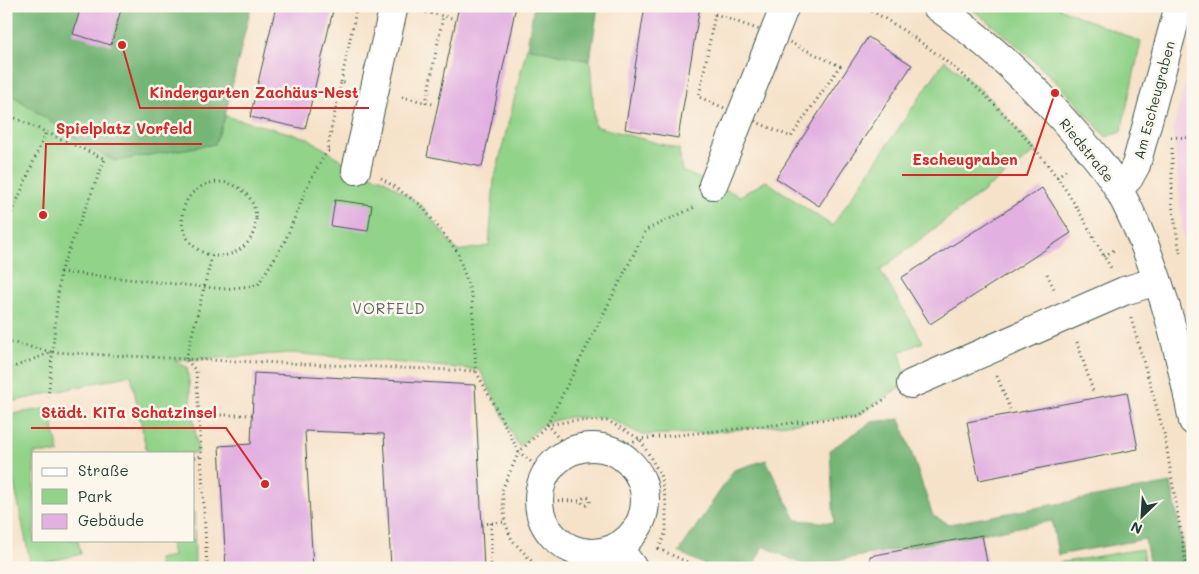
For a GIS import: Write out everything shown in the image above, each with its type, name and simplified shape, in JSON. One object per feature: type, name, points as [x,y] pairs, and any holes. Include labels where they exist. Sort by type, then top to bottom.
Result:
[{"type":"street","points":[[356,170],[394,6]]},
{"type":"street","points":[[713,185],[785,6]]},
{"type":"street","name":"Riedstraße","points":[[936,6],[969,29],[1051,105],[1090,150],[1118,188],[1140,234],[1157,281],[1177,345],[1193,421]]},
{"type":"street","name":"Am Escheugraben","points":[[1118,188],[1129,178],[1136,165],[1180,6]]},
{"type":"street","points":[[911,384],[1124,291],[1157,281]]},
{"type":"street","points":[[597,446],[610,450],[625,458],[637,471],[644,487],[646,504],[641,521],[632,536],[626,557],[605,552],[577,560],[543,524],[538,500],[545,473],[556,460],[570,451],[597,446]]},
{"type":"path","points":[[341,82],[357,6]]},
{"type":"path","points":[[863,6],[919,40],[988,96],[1057,177],[1124,291],[1164,433],[1187,568]]},
{"type":"path","points":[[715,14],[774,36],[840,66]]},
{"type":"path","points":[[426,103],[443,16]]},
{"type":"path","points":[[6,114],[106,159],[60,272],[48,400]]},
{"type":"path","points":[[6,227],[46,132]]},
{"type":"path","points":[[1172,137],[1172,204],[1180,254]]},
{"type":"path","points":[[1179,137],[1193,138]]},
{"type":"path","points":[[60,272],[224,289],[258,285],[285,240],[309,183],[327,151]]},
{"type":"path","points":[[356,170],[383,179],[421,205],[457,251],[472,297],[476,371],[519,452],[545,473]]},
{"type":"path","points":[[227,183],[245,194],[251,202],[255,212],[254,227],[242,249],[223,256],[212,256],[203,253],[188,240],[184,231],[182,212],[186,203],[198,188],[207,184],[227,183]]},
{"type":"path","points":[[538,568],[512,540],[505,522],[502,490],[519,452],[547,424],[646,230],[704,203],[713,185]]},
{"type":"path","points":[[186,359],[206,286],[212,256]]},
{"type":"path","points":[[6,341],[52,352],[476,371]]},
{"type":"path","points":[[6,370],[52,352]]},
{"type":"path","points":[[186,359],[196,371],[208,568]]},
{"type":"path","points":[[610,450],[640,439],[858,416],[911,384]]},
{"type":"path","points":[[199,415],[252,414]]},
{"type":"path","points":[[547,424],[571,421],[608,421],[640,439],[660,474],[666,502],[666,531],[659,549],[700,568]]},
{"type":"path","points":[[547,424],[570,451]]},
{"type":"path","points":[[195,458],[202,456]]},
{"type":"path","points":[[538,500],[582,501]]},
{"type":"path","points":[[482,524],[505,522]]},
{"type":"path","points":[[491,523],[491,568]]},
{"type":"shaded area","points":[[1193,55],[1193,299],[1186,267],[1173,129]]},
{"type":"green space","points":[[6,6],[251,6],[224,120],[215,144],[115,161],[86,146],[6,91]]},
{"type":"green space","points":[[534,6],[598,6],[590,61],[527,47]]},
{"type":"green space","points":[[967,6],[1054,6],[1141,42],[1121,132],[1106,137],[1041,67],[1005,35]]},
{"type":"green space","points":[[527,47],[590,61],[595,126],[679,149],[682,171],[740,196],[766,181],[832,226],[945,60],[988,96],[1036,151],[880,270],[923,342],[900,352],[907,382],[858,416],[705,433],[642,435],[608,418],[570,417],[544,423],[519,447],[480,370],[291,353],[174,361],[187,367],[198,453],[147,452],[131,375],[6,403],[6,90],[174,150],[215,144],[225,116],[308,138],[356,170],[383,179],[421,205],[457,251],[489,246],[494,181]]},
{"type":"green space","points":[[49,408],[59,452],[32,452],[32,542],[78,542],[81,554],[31,566],[6,444],[6,415]]},
{"type":"green space","points":[[900,419],[933,516],[949,524],[1171,483],[1187,568],[1150,568],[1145,539],[1058,555],[1052,521],[806,566],[763,546],[752,568],[711,568],[679,552],[734,470],[766,460],[796,520],[834,523],[830,450],[872,422]]},
{"type":"green space","points":[[170,542],[195,542],[195,568],[159,568],[158,559],[173,556]]},
{"type":"green space","points":[[1142,549],[1145,568],[1059,568],[1058,563]]},
{"type":"building","points":[[81,6],[122,6],[111,45],[73,34]]},
{"type":"building","points":[[276,6],[334,6],[305,129],[250,117]]},
{"type":"building","points":[[459,6],[516,6],[482,167],[427,156]]},
{"type":"building","points":[[645,6],[700,6],[678,138],[625,129]]},
{"type":"building","points":[[868,37],[912,65],[819,206],[776,178]]},
{"type":"building","points":[[1042,188],[1071,233],[930,324],[901,278]]},
{"type":"building","points":[[335,200],[372,205],[368,231],[331,226]]},
{"type":"building","points":[[254,373],[475,385],[484,568],[391,568],[384,434],[305,431],[313,568],[226,568],[219,446],[251,444]]},
{"type":"building","points":[[1127,392],[1138,449],[979,480],[967,422]]},
{"type":"building","points":[[982,535],[988,568],[871,568],[870,556]]},
{"type":"place","name":"Kindergarten Zachäus-Nest","points":[[122,45]]},
{"type":"place","name":"Escheugraben","points":[[1055,93]]},
{"type":"place","name":"Spielplatz Vorfeld","points":[[43,215]]},
{"type":"place","name":"Städt. KiTa Schatzinsel","points":[[265,484]]},
{"type":"district","name":"VORFELD","points":[[389,308]]}]
